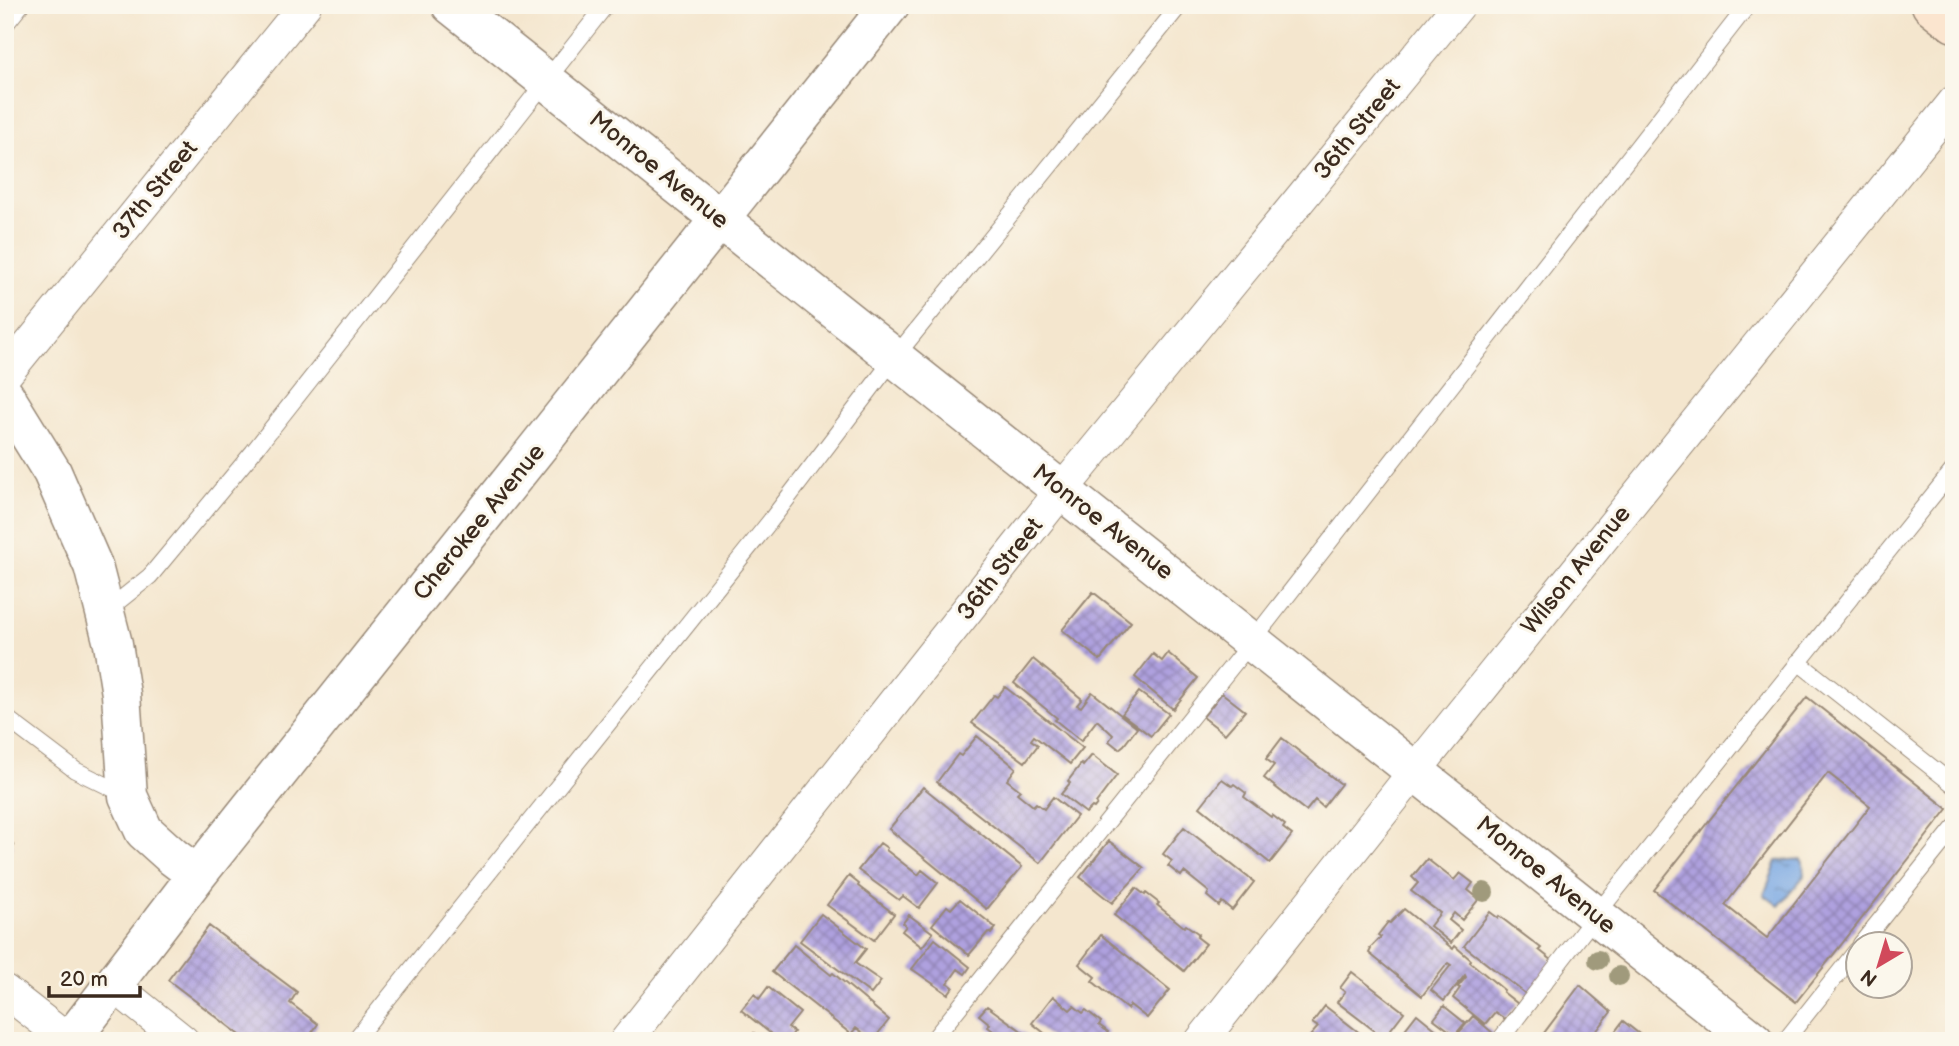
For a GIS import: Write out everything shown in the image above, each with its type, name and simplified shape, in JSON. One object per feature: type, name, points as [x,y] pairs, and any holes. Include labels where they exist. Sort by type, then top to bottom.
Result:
[{"type":"main road","points":[[1931,5],[1954,23]]},
{"type":"street","name":"37th Street","points":[[5,375],[305,5]]},
{"type":"street","name":"Monroe Avenue","points":[[450,5],[1754,1041]]},
{"type":"street","name":"Cherokee Avenue","points":[[69,1041],[197,876],[890,5]]},
{"type":"street","name":"36th Street","points":[[626,1041],[1062,490],[1459,5]]},
{"type":"street","name":"Wilson Avenue","points":[[1201,1041],[1954,102]]},
{"type":"street","points":[[5,396],[52,472],[93,566],[113,644],[121,694],[128,796],[144,831],[197,876]]},
{"type":"street","points":[[113,985],[183,1041]]},
{"type":"street","points":[[5,991],[69,1041]]},
{"type":"lane","points":[[5,25],[21,5]]},
{"type":"lane","points":[[105,612],[150,576],[253,452],[606,5]]},
{"type":"lane","points":[[354,1041],[771,520],[895,358],[1180,5]]},
{"type":"lane","points":[[932,1041],[1252,641],[1748,5]]},
{"type":"lane","points":[[1499,1041],[1596,915],[1954,469]]},
{"type":"lane","points":[[1798,662],[1954,785]]},
{"type":"lane","points":[[5,717],[75,770],[128,796]]},
{"type":"lane","points":[[1872,930],[1954,828]]},
{"type":"lane","points":[[1785,1041],[1843,968]]},
{"type":"water","points":[[1801,859],[1804,876],[1779,906],[1764,895],[1777,861]]},
{"type":"building","points":[[1093,592],[1131,622],[1100,660],[1062,630]]},
{"type":"building","points":[[1168,653],[1198,678],[1173,709],[1135,677],[1153,654],[1162,661]]},
{"type":"building","points":[[1033,659],[1082,699],[1077,705],[1081,707],[1092,692],[1137,728],[1124,745],[1119,749],[1109,741],[1113,735],[1097,720],[1081,741],[1014,683]]},
{"type":"building","points":[[1005,687],[1083,748],[1070,764],[1034,736],[1031,740],[1038,745],[1025,762],[972,723],[994,695],[997,697]]},
{"type":"building","points":[[1139,692],[1169,714],[1151,736],[1122,714]]},
{"type":"building","points":[[1222,693],[1245,711],[1225,734],[1203,717]]},
{"type":"building","points":[[1807,697],[1948,809],[1853,930],[1843,930],[1843,942],[1796,1002],[1654,890]],"holes":[[[1828,773],[1870,806],[1767,938],[1725,905]]]},
{"type":"building","points":[[977,736],[1016,768],[1007,780],[1020,790],[1017,793],[1033,806],[1036,803],[1044,809],[1053,797],[1077,816],[1040,863],[937,782],[958,754],[961,756]]},
{"type":"building","points":[[1282,738],[1341,784],[1323,807],[1315,800],[1306,811],[1264,778],[1274,765],[1266,759]]},
{"type":"building","points":[[1092,755],[1117,775],[1094,808],[1086,813],[1061,794],[1081,764],[1083,766]]},
{"type":"building","points":[[1222,779],[1246,793],[1244,797],[1285,825],[1283,828],[1292,835],[1270,863],[1200,807]]},
{"type":"building","points":[[923,787],[1022,867],[987,909],[889,829]]},
{"type":"building","points":[[1184,827],[1254,882],[1232,910],[1222,902],[1219,906],[1207,896],[1209,892],[1184,872],[1181,876],[1168,866],[1172,861],[1163,854]]},
{"type":"building","points":[[5,839],[14,846],[5,856]]},
{"type":"building","points":[[1109,841],[1144,868],[1112,903],[1080,877]]},
{"type":"building","points":[[880,843],[918,875],[922,870],[938,883],[919,908],[903,896],[899,900],[858,870]]},
{"type":"building","points":[[1427,859],[1454,880],[1460,873],[1473,883],[1468,890],[1479,899],[1462,920],[1454,913],[1449,920],[1461,930],[1451,943],[1430,926],[1440,913],[1411,891],[1418,883],[1412,877]]},
{"type":"building","points":[[849,876],[894,914],[874,940],[827,905]]},
{"type":"building","points":[[1136,888],[1159,903],[1157,905],[1184,927],[1186,925],[1199,934],[1197,937],[1206,944],[1184,971],[1114,915]]},
{"type":"building","points":[[960,899],[996,928],[991,934],[988,932],[969,955],[932,925],[947,906],[951,909]]},
{"type":"building","points":[[1404,909],[1453,949],[1455,946],[1518,1004],[1505,1019],[1495,1012],[1485,1024],[1453,998],[1465,975],[1444,1001],[1431,990],[1451,965],[1448,963],[1422,996],[1369,953],[1388,922]]},
{"type":"building","points":[[1490,912],[1541,948],[1539,950],[1553,961],[1527,995],[1464,946]]},
{"type":"building","points":[[821,914],[866,949],[855,963],[881,981],[871,994],[800,941]]},
{"type":"building","points":[[909,915],[933,933],[922,947],[902,931],[906,926],[903,923]]},
{"type":"building","points":[[209,926],[297,992],[290,1003],[318,1024],[306,1041],[248,1041],[168,980]]},
{"type":"building","points":[[1101,935],[1170,990],[1147,1018],[1130,1005],[1127,1009],[1092,981],[1095,977],[1079,964]]},
{"type":"building","points":[[935,939],[970,967],[965,974],[958,969],[948,983],[953,987],[948,994],[912,969]]},
{"type":"building","points":[[794,945],[831,975],[833,973],[889,1020],[873,1040],[856,1028],[851,1034],[772,972]]},
{"type":"building","points":[[1352,972],[1404,1012],[1384,1038],[1337,1002],[1345,992],[1340,988]]},
{"type":"building","points":[[1580,985],[1611,1012],[1589,1041],[1538,1041]]},
{"type":"building","points":[[768,987],[800,1013],[788,1028],[794,1032],[787,1041],[780,1041],[741,1010],[754,994],[759,999]]},
{"type":"building","points":[[1053,996],[1070,1010],[1074,1006],[1083,1013],[1086,1010],[1101,1022],[1099,1025],[1108,1032],[1105,1036],[1111,1041],[1054,1041],[1032,1023]]},
{"type":"building","points":[[987,1006],[1027,1035],[1023,1041],[1006,1041],[988,1027],[990,1024],[979,1015]]},
{"type":"building","points":[[1325,1006],[1370,1041],[1317,1041],[1310,1036],[1318,1027],[1312,1023]]},
{"type":"building","points":[[1444,1006],[1465,1023],[1455,1035],[1434,1019]]},
{"type":"building","points":[[1417,1014],[1450,1041],[1396,1041]]},
{"type":"building","points":[[1473,1016],[1494,1034],[1488,1041],[1461,1041],[1456,1036]]},
{"type":"building","points":[[1623,1021],[1648,1041],[1608,1041]]},
{"type":"building","points":[[754,1033],[763,1041],[748,1041]]}]
